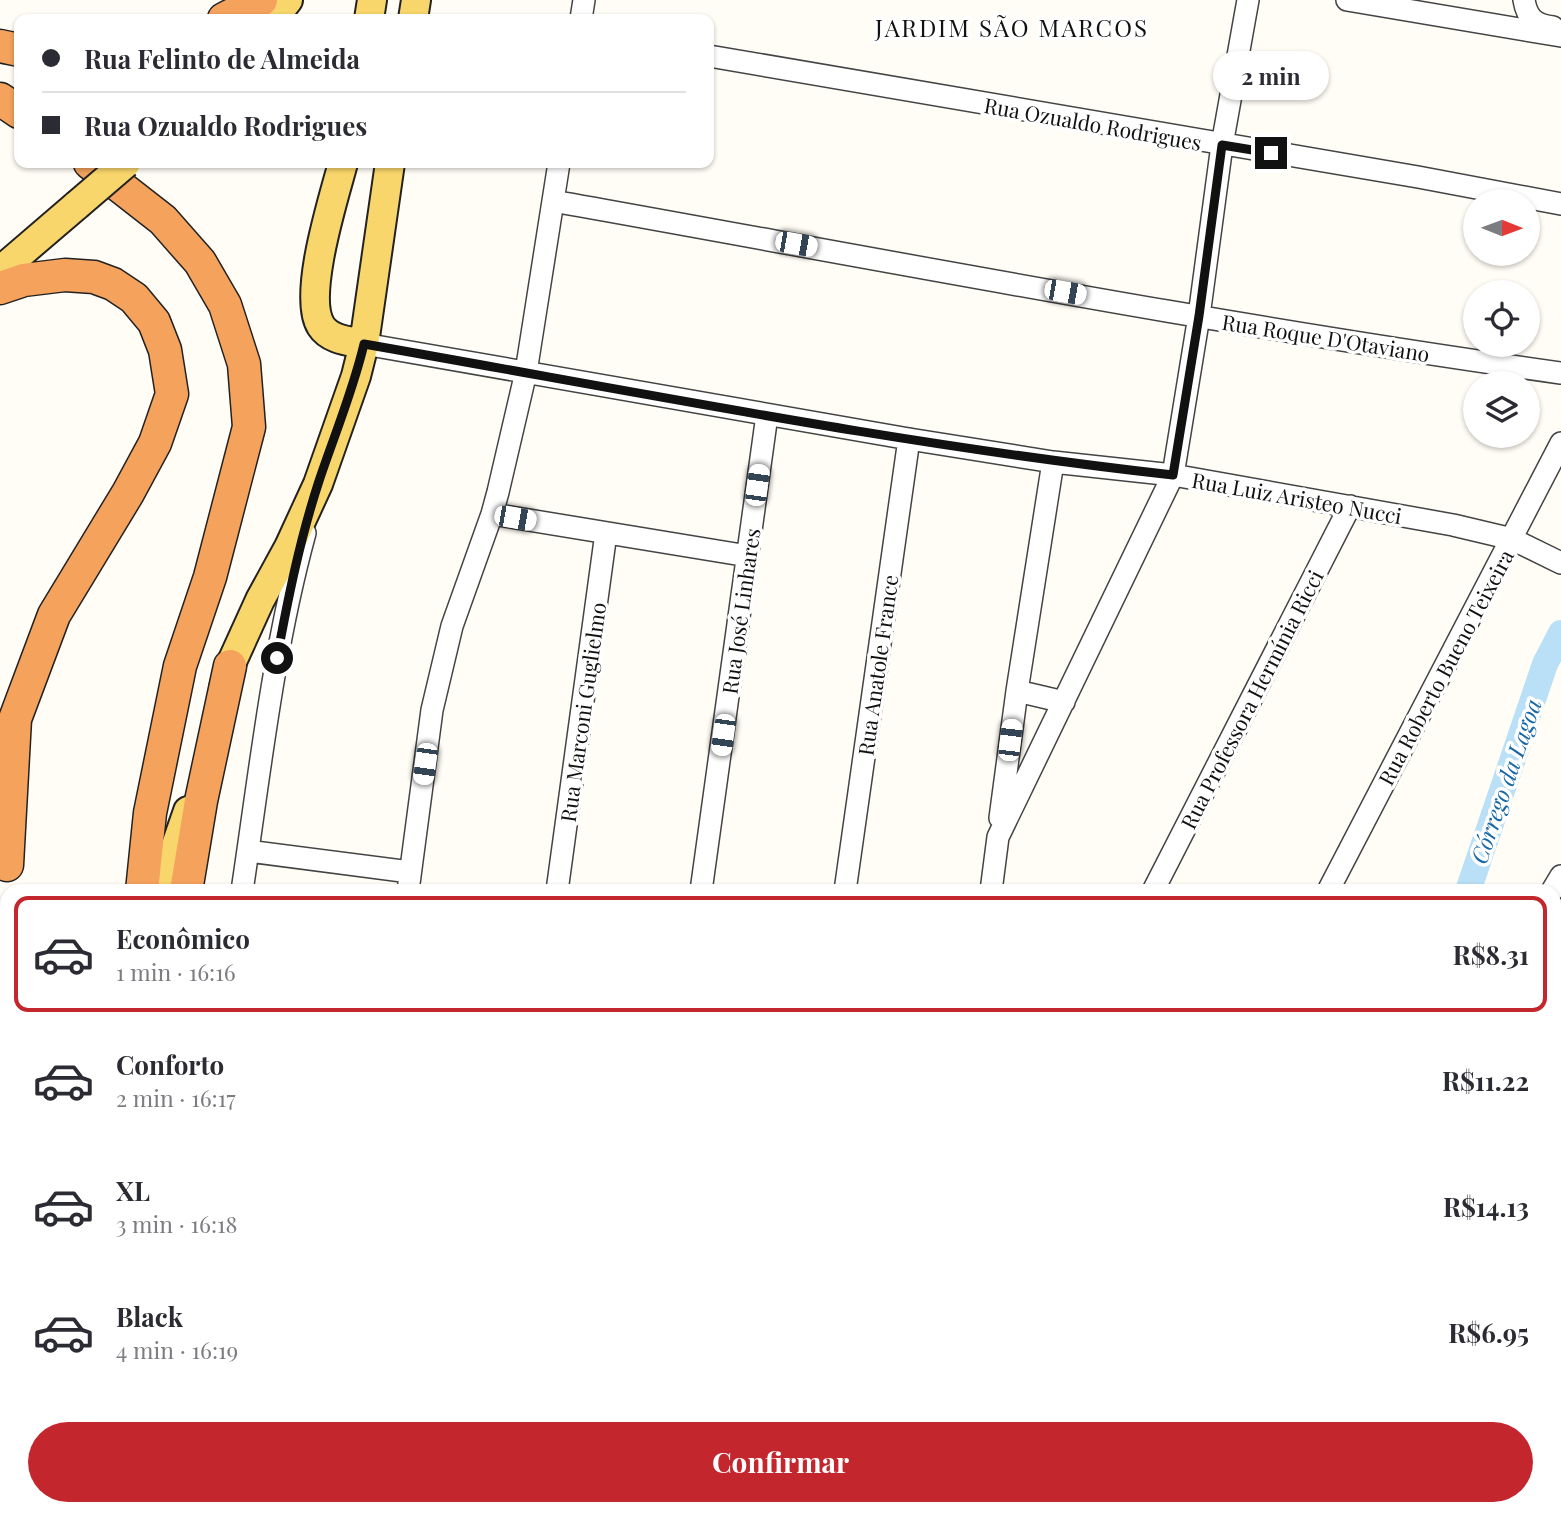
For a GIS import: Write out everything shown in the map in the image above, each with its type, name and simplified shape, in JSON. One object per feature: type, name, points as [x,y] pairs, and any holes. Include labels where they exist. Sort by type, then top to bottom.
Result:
[{"type":"highway","points":[[234,14],[261,0]]},
{"type":"highway","points":[[96,168],[163,220],[200,261],[225,306],[244,364],[249,427],[210,577],[180,666],[150,813],[143,884]]},
{"type":"highway","points":[[0,288],[24,280],[65,275],[94,276],[113,284],[134,298],[154,322],[165,350],[172,394],[155,443],[54,615],[15,719],[10,878]]},
{"type":"highway","points":[[187,884],[201,802],[230,666]]},
{"type":"highway","points":[[0,826],[10,878]]},
{"type":"main road","points":[[277,14],[288,0]]},
{"type":"main road","points":[[0,271],[121,168]]},
{"type":"main road","points":[[343,168],[318,266],[316,313],[321,327],[332,337],[364,344]]},
{"type":"main road","points":[[163,884],[179,842],[230,666],[318,484],[347,402],[364,344],[389,168]]},
{"type":"street","points":[[998,837],[1173,475],[1199,316],[1222,145],[1248,0]]},
{"type":"street","points":[[1347,0],[1546,30]]},
{"type":"street","points":[[1524,0],[1546,30]]},
{"type":"street","points":[[1524,0],[1527,14],[1545,26],[1546,30]]},
{"type":"street","name":"Rua Ozualdo Rodrigues","points":[[714,57],[1418,177],[1561,204]]},
{"type":"street","points":[[248,851],[409,881],[432,710],[452,626],[492,514],[526,372],[558,168]]},
{"type":"street","name":"Rua Roque D'Otaviano","points":[[553,201],[1397,350],[1561,373]]},
{"type":"street","name":"Rua Luiz Aristeo Nucci","points":[[364,344],[909,439],[1053,462],[1173,475],[1350,506],[1512,539],[1558,561]]},
{"type":"street","name":"Rua José Linhares","points":[[702,884],[767,415]]},
{"type":"street","name":"Rua Anatole France","points":[[846,884],[909,439]]},
{"type":"street","name":"Rua Roberto Bueno Teixeira","points":[[1332,884],[1561,443]]},
{"type":"street","points":[[992,884],[1017,691],[1053,462]]},
{"type":"street","points":[[243,884],[266,719],[288,599],[318,484]]},
{"type":"street","name":"Rua Professora Hermínia Ricci","points":[[1157,884],[1350,506]]},
{"type":"street","points":[[492,514],[748,556]]},
{"type":"street","name":"Rua Marconi Guglielmo","points":[[558,884],[606,533]]},
{"type":"street","points":[[1017,691],[1064,702]]},
{"type":"waterway","name":"Córrego da Lagoa","points":[[1470,884],[1545,664],[1561,633]]},
{"type":"district","name":"JARDIM SÃO MARCOS","points":[[1012,27]]},
{"type":"route","points":[[277,658],[288,599],[318,484],[344,412],[364,344],[909,439],[1053,462],[1173,475],[1199,316],[1222,145],[1271,153]]}]
